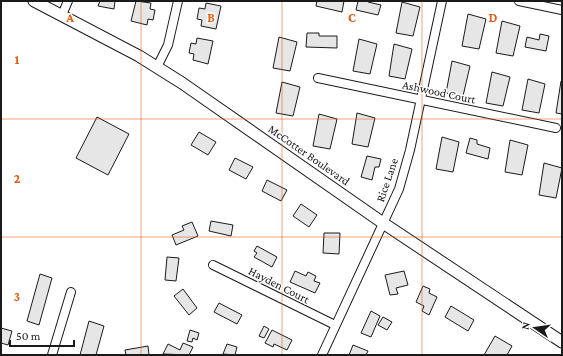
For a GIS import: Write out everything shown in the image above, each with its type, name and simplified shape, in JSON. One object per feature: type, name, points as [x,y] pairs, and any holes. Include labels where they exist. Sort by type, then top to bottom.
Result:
[{"type":"street","name":"McCotter Boulevard","points":[[34,1],[157,67],[250,129],[383,223],[562,342]]},
{"type":"street","points":[[62,15],[68,1]]},
{"type":"street","points":[[157,67],[168,45],[178,1]]},
{"type":"street","name":"Rice Lane","points":[[322,355],[400,184],[410,150],[442,1]]},
{"type":"street","points":[[519,1],[562,10]]},
{"type":"street","name":"Ashwood Court","points":[[318,78],[556,128]]},
{"type":"street","name":"Hayden Court","points":[[213,265],[336,325]]},
{"type":"street","points":[[52,355],[71,292]]},
{"type":"building","points":[[100,1],[115,1],[114,9],[98,6]]},
{"type":"building","points":[[136,1],[151,3],[150,9],[155,10],[153,20],[148,19],[147,25],[131,21]]},
{"type":"building","points":[[317,1],[344,1],[342,12],[316,6]]},
{"type":"building","points":[[358,1],[368,1],[381,5],[378,15],[356,10]]},
{"type":"building","points":[[402,2],[420,7],[413,36],[396,33]]},
{"type":"building","points":[[206,3],[221,6],[216,29],[201,26],[202,20],[197,19],[199,8],[205,9]]},
{"type":"building","points":[[468,14],[486,19],[479,49],[462,46]]},
{"type":"building","points":[[502,21],[520,26],[513,56],[496,53]]},
{"type":"building","points":[[307,33],[319,33],[319,36],[337,36],[337,48],[306,47]]},
{"type":"building","points":[[540,34],[549,36],[546,51],[525,47],[527,37],[539,40]]},
{"type":"building","points":[[279,37],[297,42],[290,71],[273,68]]},
{"type":"building","points":[[197,38],[213,41],[208,64],[193,60],[194,54],[189,53],[191,43],[196,44]]},
{"type":"building","points":[[359,39],[377,44],[370,74],[353,71]]},
{"type":"building","points":[[394,44],[412,49],[405,79],[389,76]]},
{"type":"building","points":[[452,61],[470,66],[463,96],[446,93]]},
{"type":"building","points":[[492,72],[510,77],[503,106],[486,103]]},
{"type":"building","points":[[528,79],[545,84],[539,113],[522,110]]},
{"type":"building","points":[[561,81],[562,82],[562,114],[556,113]]},
{"type":"building","points":[[282,82],[300,87],[293,116],[276,113]]},
{"type":"building","points":[[357,113],[375,118],[368,147],[352,144]]},
{"type":"building","points":[[319,114],[337,119],[330,149],[313,146]]},
{"type":"building","points":[[97,117],[129,134],[108,175],[76,158]]},
{"type":"building","points":[[199,132],[216,142],[208,155],[191,145]]},
{"type":"building","points":[[442,137],[459,142],[453,172],[436,169]]},
{"type":"building","points":[[470,138],[477,140],[477,144],[490,148],[488,159],[466,153]]},
{"type":"building","points":[[510,140],[528,145],[522,175],[505,172]]},
{"type":"building","points":[[367,156],[381,159],[379,167],[375,167],[372,180],[361,177]]},
{"type":"building","points":[[235,158],[253,167],[246,179],[229,170]]},
{"type":"building","points":[[544,163],[562,168],[556,198],[539,195]]},
{"type":"building","points":[[267,180],[287,190],[281,201],[262,191]]},
{"type":"building","points":[[301,204],[317,215],[309,227],[293,216]]},
{"type":"building","points":[[211,221],[233,225],[231,236],[209,231]]},
{"type":"building","points":[[192,222],[198,236],[176,245],[172,235],[184,230],[182,226]]},
{"type":"building","points":[[324,233],[340,233],[339,254],[323,253]]},
{"type":"building","points":[[257,246],[277,257],[272,267],[254,257],[257,253],[254,251]]},
{"type":"building","points":[[167,257],[179,258],[176,281],[165,280]]},
{"type":"building","points":[[295,271],[306,276],[308,272],[316,276],[314,281],[320,283],[315,293],[290,282]]},
{"type":"building","points":[[404,271],[408,285],[396,288],[398,294],[390,295],[385,275]]},
{"type":"building","points":[[40,274],[52,278],[39,325],[27,321]]},
{"type":"building","points":[[423,286],[430,289],[429,293],[437,297],[429,315],[422,311],[424,306],[416,302]]},
{"type":"building","points":[[183,289],[197,308],[189,315],[174,296]]},
{"type":"building","points":[[219,303],[242,315],[237,324],[214,312]]},
{"type":"building","points":[[451,306],[474,320],[468,331],[445,317]]},
{"type":"building","points":[[371,311],[380,316],[371,337],[361,333]]},
{"type":"building","points":[[383,317],[392,322],[387,330],[378,325]]},
{"type":"building","points":[[89,321],[104,326],[96,355],[80,355]]},
{"type":"building","points":[[264,326],[269,329],[264,338],[259,336]]},
{"type":"building","points":[[1,328],[12,331],[8,345],[1,343]]},
{"type":"building","points":[[190,330],[199,333],[197,340],[193,338],[192,342],[187,341]]},
{"type":"building","points":[[272,330],[292,340],[287,350],[274,344],[273,347],[265,343]]},
{"type":"building","points":[[495,336],[512,346],[507,355],[484,355]]},
{"type":"building","points":[[183,343],[193,347],[189,355],[163,354],[168,344],[180,350]]},
{"type":"building","points":[[227,344],[237,347],[235,355],[223,354]]},
{"type":"building","points":[[353,345],[368,351],[366,355],[349,355]]},
{"type":"building","points":[[148,346],[149,355],[126,355],[125,350]]}]
